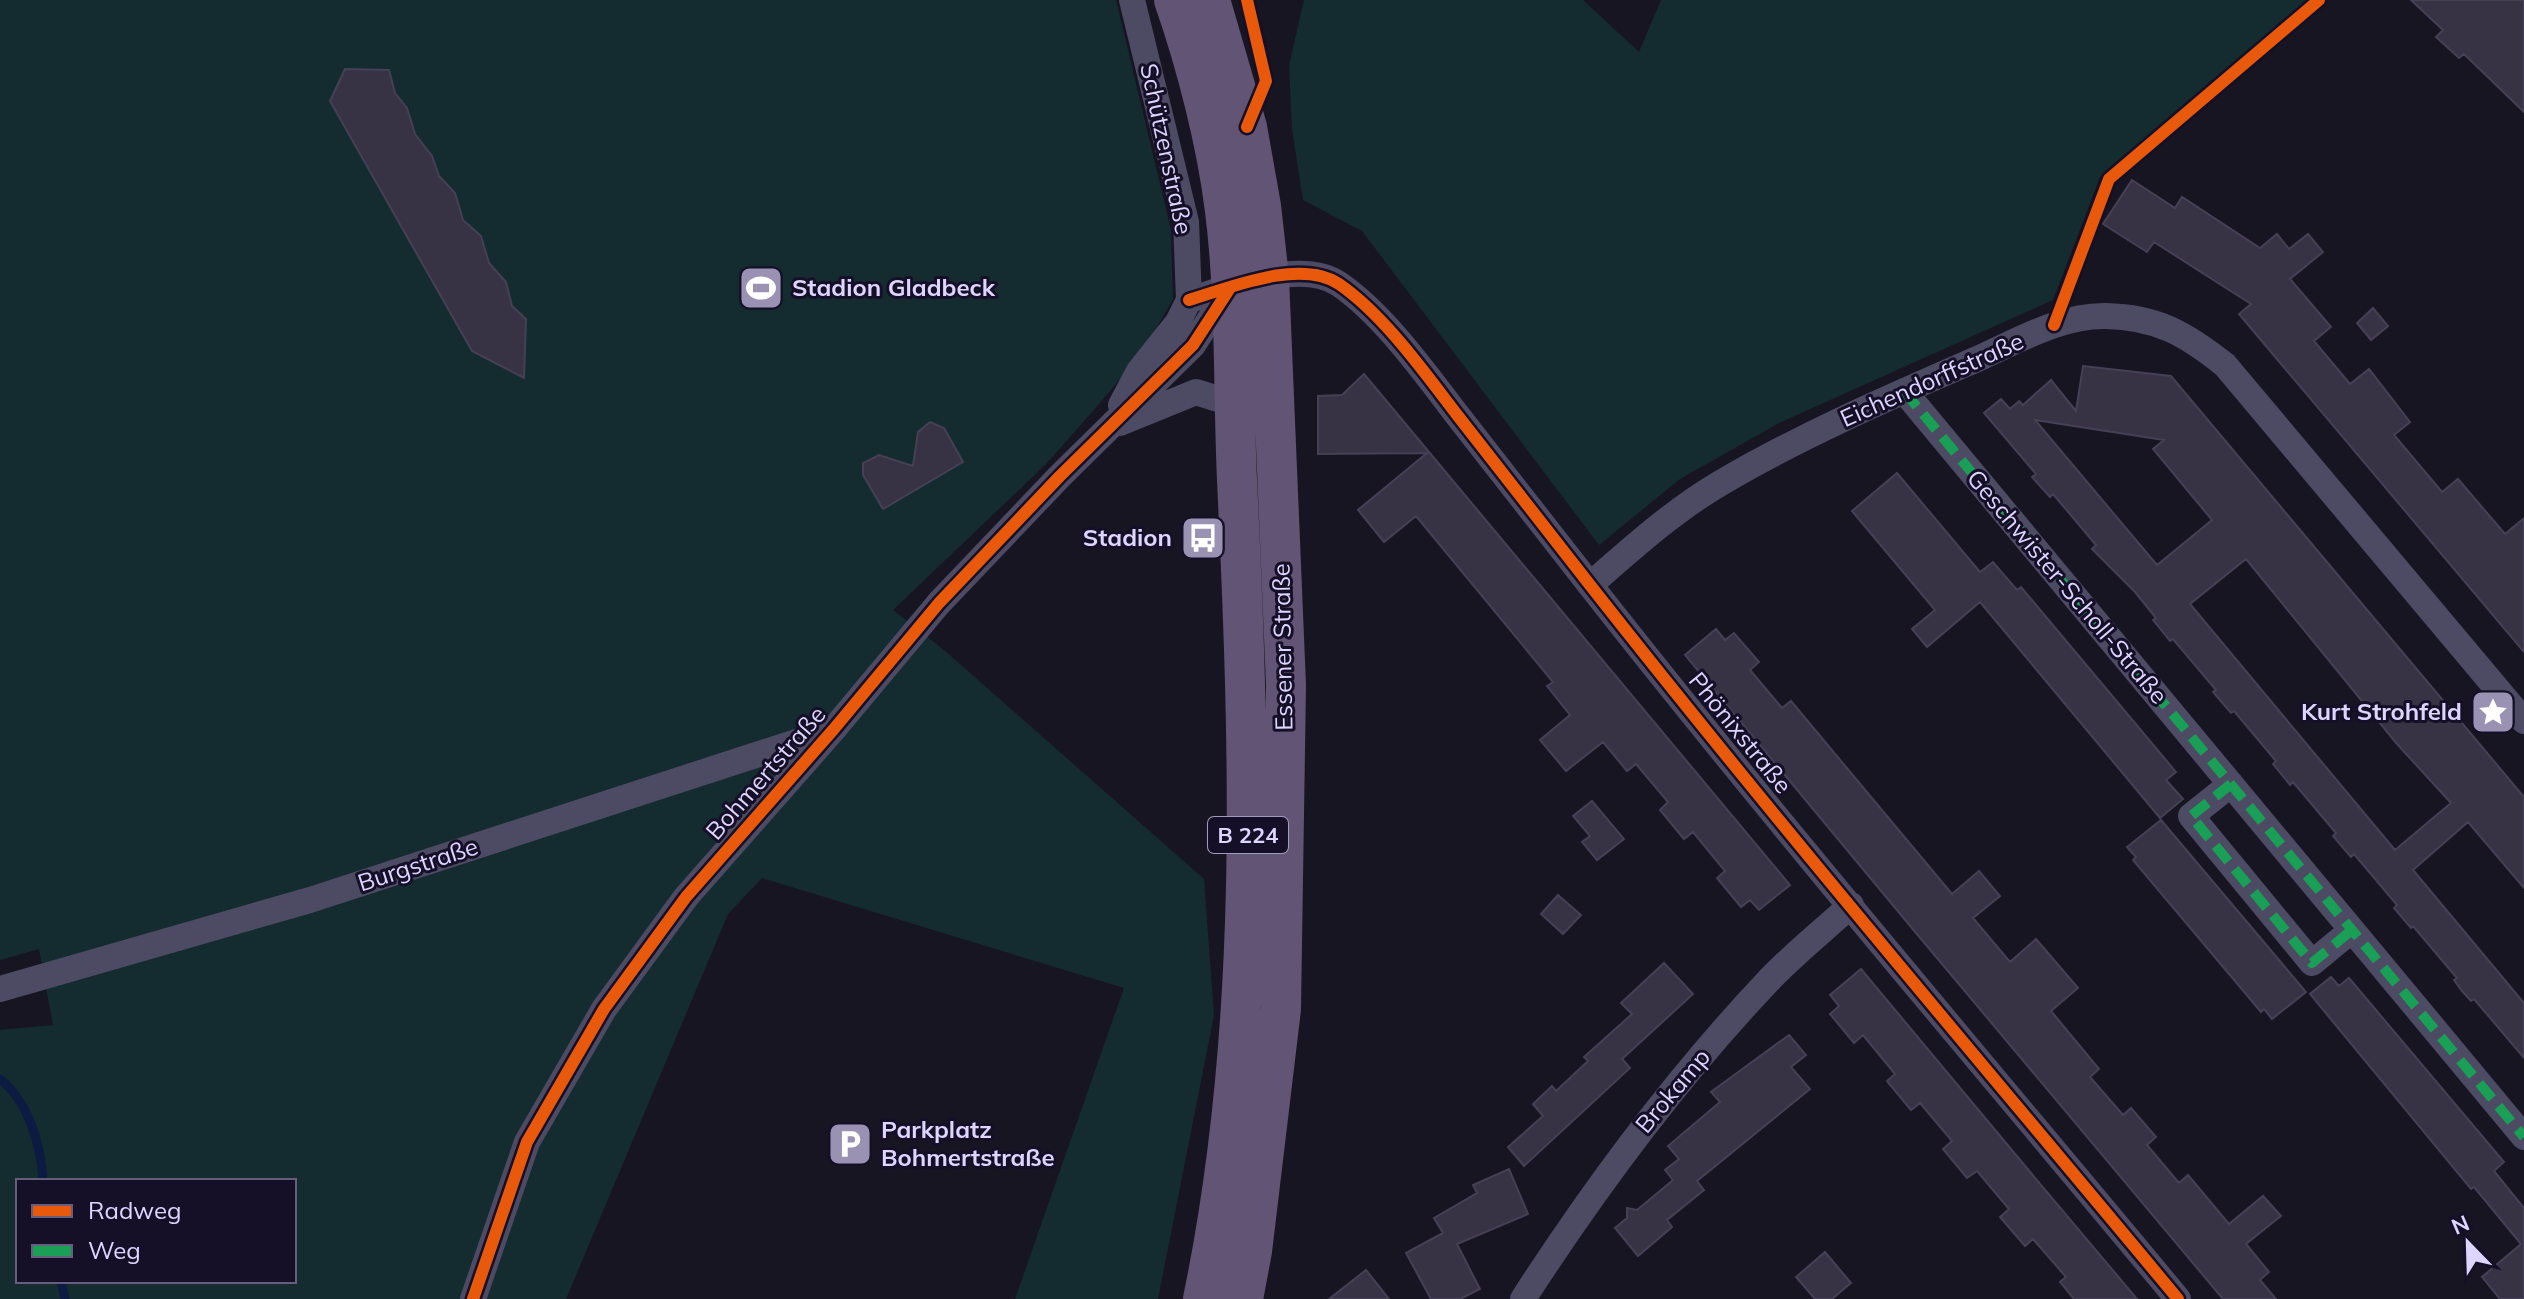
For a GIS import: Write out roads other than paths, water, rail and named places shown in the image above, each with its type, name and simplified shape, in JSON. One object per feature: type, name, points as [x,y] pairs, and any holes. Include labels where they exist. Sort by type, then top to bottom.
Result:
[{"type":"main road","name":"Essener Straße","points":[[1174,0],[1193,58],[1225,210],[1248,821],[1243,1011],[1212,1255],[1203,1299]]},
{"type":"main road","name":"Essener Straße","points":[[1210,0],[1247,127],[1269,277],[1286,685],[1281,1009],[1252,1251],[1243,1299]]},
{"type":"street","name":"Schützenstraße","points":[[1132,0],[1186,222],[1189,300]]},
{"type":"street","name":"Phönixstraße","points":[[1189,300],[1269,277],[1311,274],[1339,284],[1379,322],[1422,370],[1590,585],[1851,905],[2178,1299]]},
{"type":"street","name":"Bohmertstraße","points":[[473,1299],[527,1142],[604,1009],[686,897],[833,730],[939,603],[1193,345],[1230,288]]},
{"type":"street","name":"Bohmertstraße","points":[[1109,427],[1139,371],[1178,322],[1189,300]]},
{"type":"street","name":"Eichendorffstraße","points":[[1590,585],[1649,532],[1718,485],[1904,391],[2054,325],[2082,317],[2151,321],[2188,336],[2225,365],[2524,721]]},
{"type":"street","name":"Geschwister-Scholl-Straße","points":[[1904,391],[2524,1137]]},
{"type":"street","name":"Bohmertstraße","points":[[1109,427],[1196,392],[1234,404]]},
{"type":"street","name":"Burgstraße","points":[[0,989],[310,900],[833,730]]},
{"type":"street","points":[[2231,784],[2191,816],[2312,963],[2352,930]]},
{"type":"street","name":"Brokamp","points":[[1523,1299],[1611,1169],[1698,1060],[1771,978],[1851,905]]},
{"type":"waterway","points":[[0,1079],[19,1100],[32,1126],[43,1179]]},
{"type":"waterway","points":[[61,1283],[65,1299]]},
{"type":"place","name":"Stadion Gladbeck","points":[[761,288]]},
{"type":"place","name":"Stadion","points":[[1203,538]]},
{"type":"place","name":"Kurt Strohfeld","points":[[2493,712]]},
{"type":"place","name":"Parkplatz Bohmertstraße","points":[[850,1144]]}]
